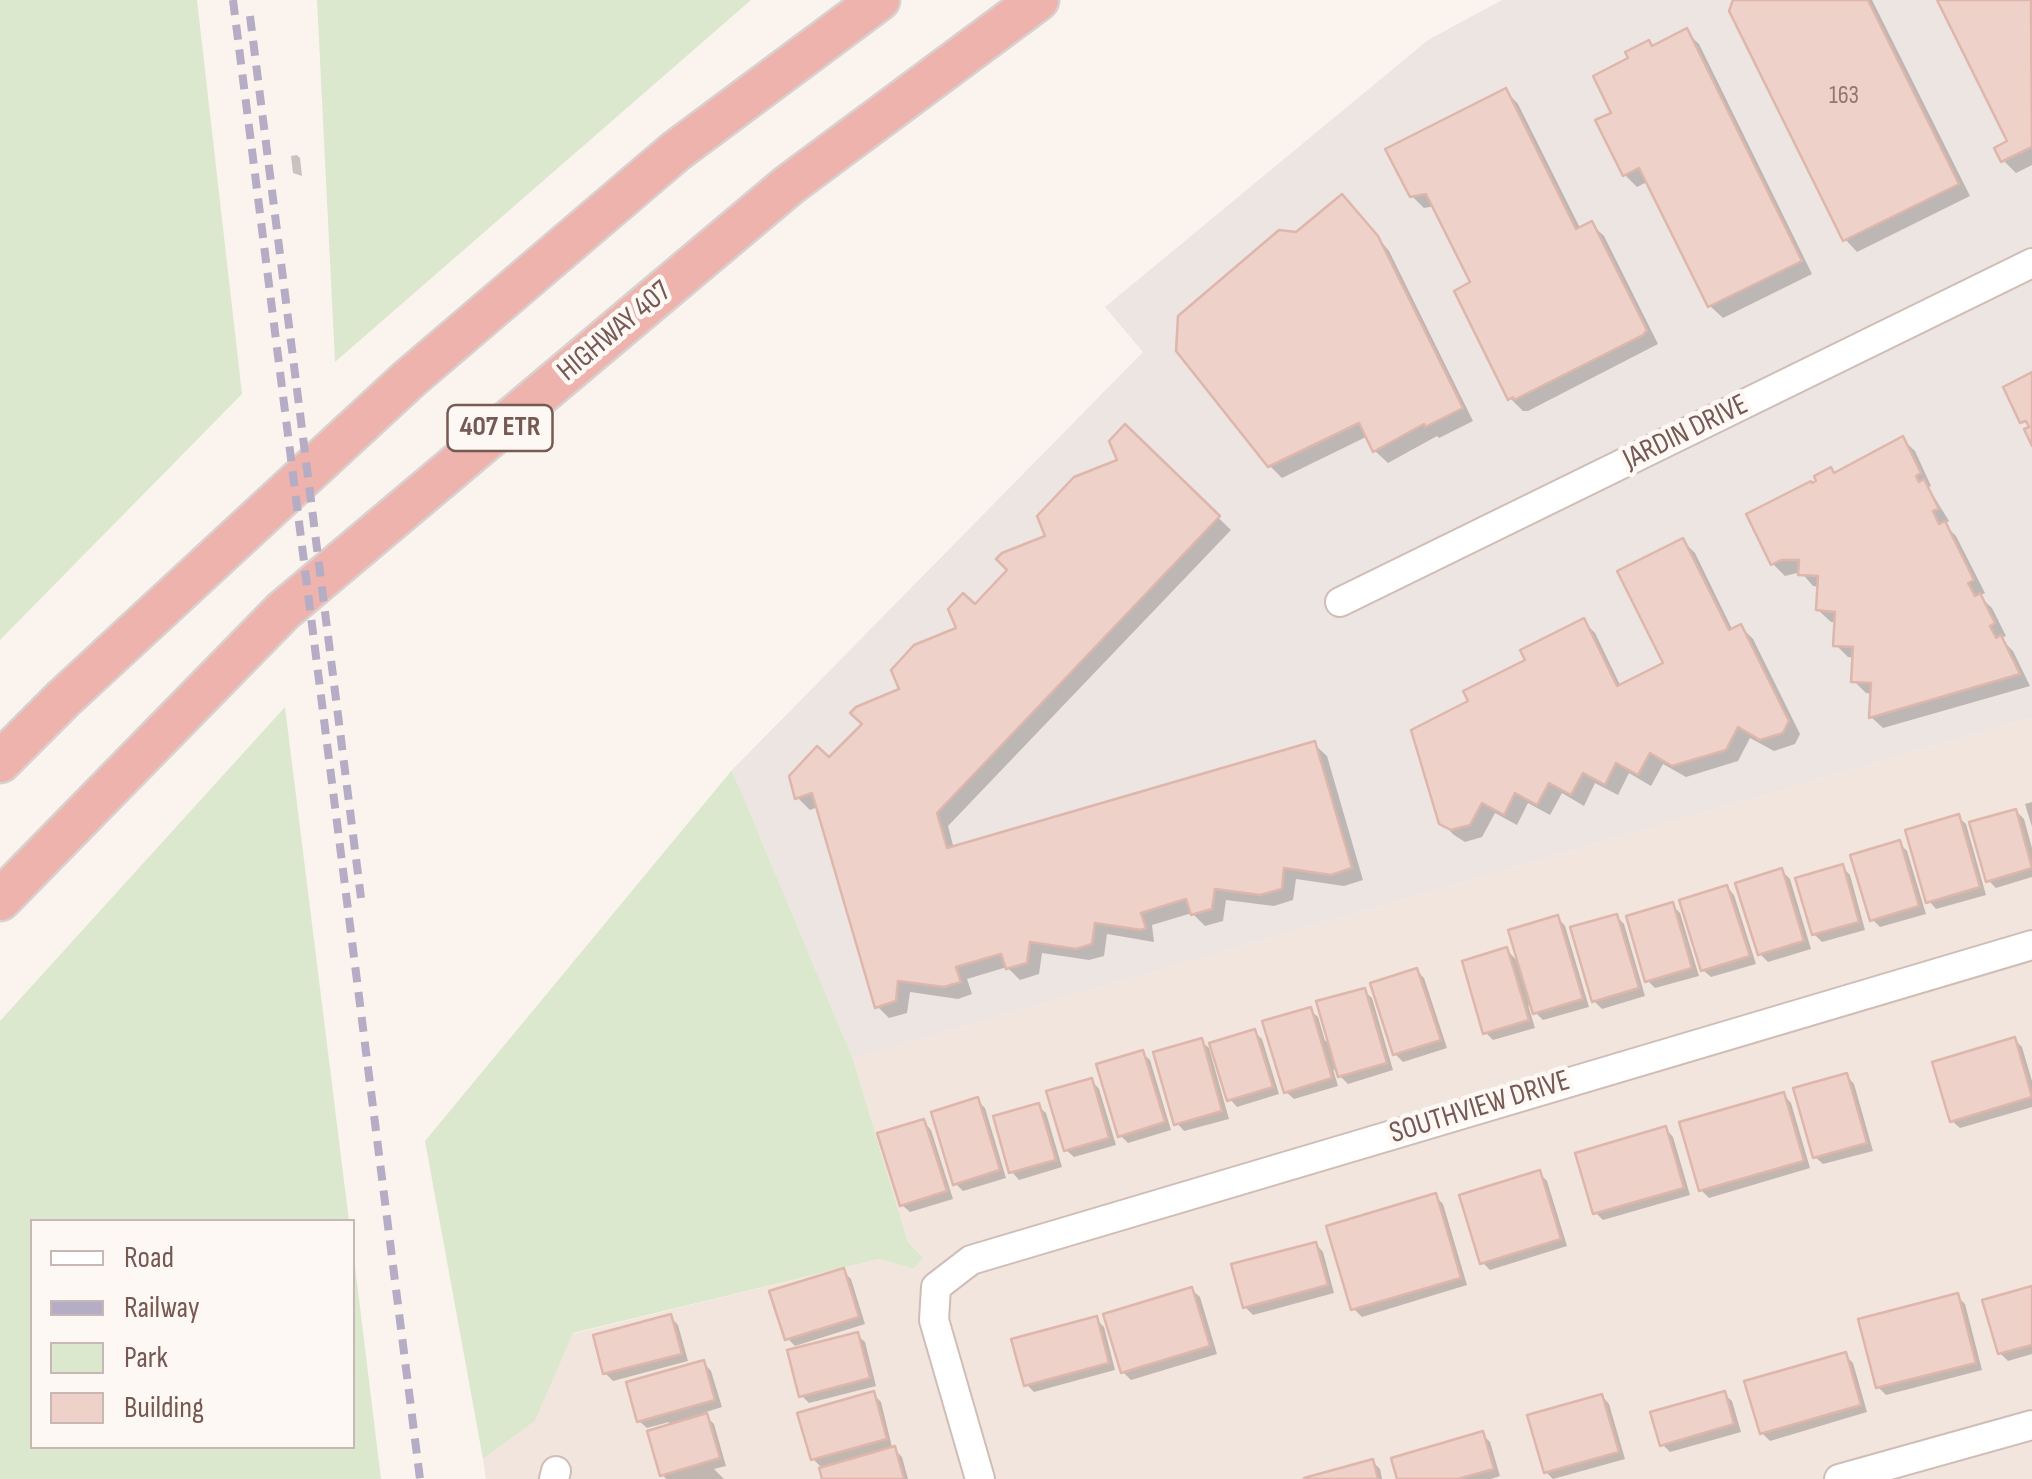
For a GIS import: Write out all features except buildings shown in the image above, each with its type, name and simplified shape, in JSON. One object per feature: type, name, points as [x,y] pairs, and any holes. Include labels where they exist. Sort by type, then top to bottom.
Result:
[{"type":"highway","name":"407 ETR","points":[[0,762],[409,379],[676,151],[879,0]]},
{"type":"highway","name":"HIGHWAY 407","points":[[0,900],[283,611],[789,185],[1038,0]]},
{"type":"street","name":"JARDIN DRIVE","points":[[1340,602],[2032,262]]},
{"type":"street","name":"SOUTHVIEW DRIVE","points":[[980,1479],[934,1320],[936,1287],[970,1260],[2032,946]]},
{"type":"street","points":[[1839,1479],[2032,1425]]},
{"type":"shaded area","points":[[1502,0],[2032,0],[2032,718],[853,1059],[732,770],[1143,352],[1105,307],[1428,40]]},
{"type":"shaded area","points":[[2032,718],[2032,1479],[486,1479],[483,1459],[535,1421],[572,1334],[879,1259],[914,1269],[923,1256],[908,1242],[853,1059]]},
{"type":"green space","points":[[0,0],[197,0],[242,394],[0,640]]},
{"type":"green space","points":[[317,0],[751,0],[335,362]]},
{"type":"green space","points":[[285,707],[349,1219],[30,1219],[30,1449],[355,1449],[355,1266],[381,1479],[0,1479],[0,1021]]},
{"type":"green space","points":[[732,770],[853,1059],[908,1242],[923,1257],[914,1269],[879,1259],[573,1333],[535,1421],[483,1459],[425,1141]]},
{"type":"railway","points":[[233,0],[420,1479]]},
{"type":"railway","points":[[250,16],[361,898]]}]
